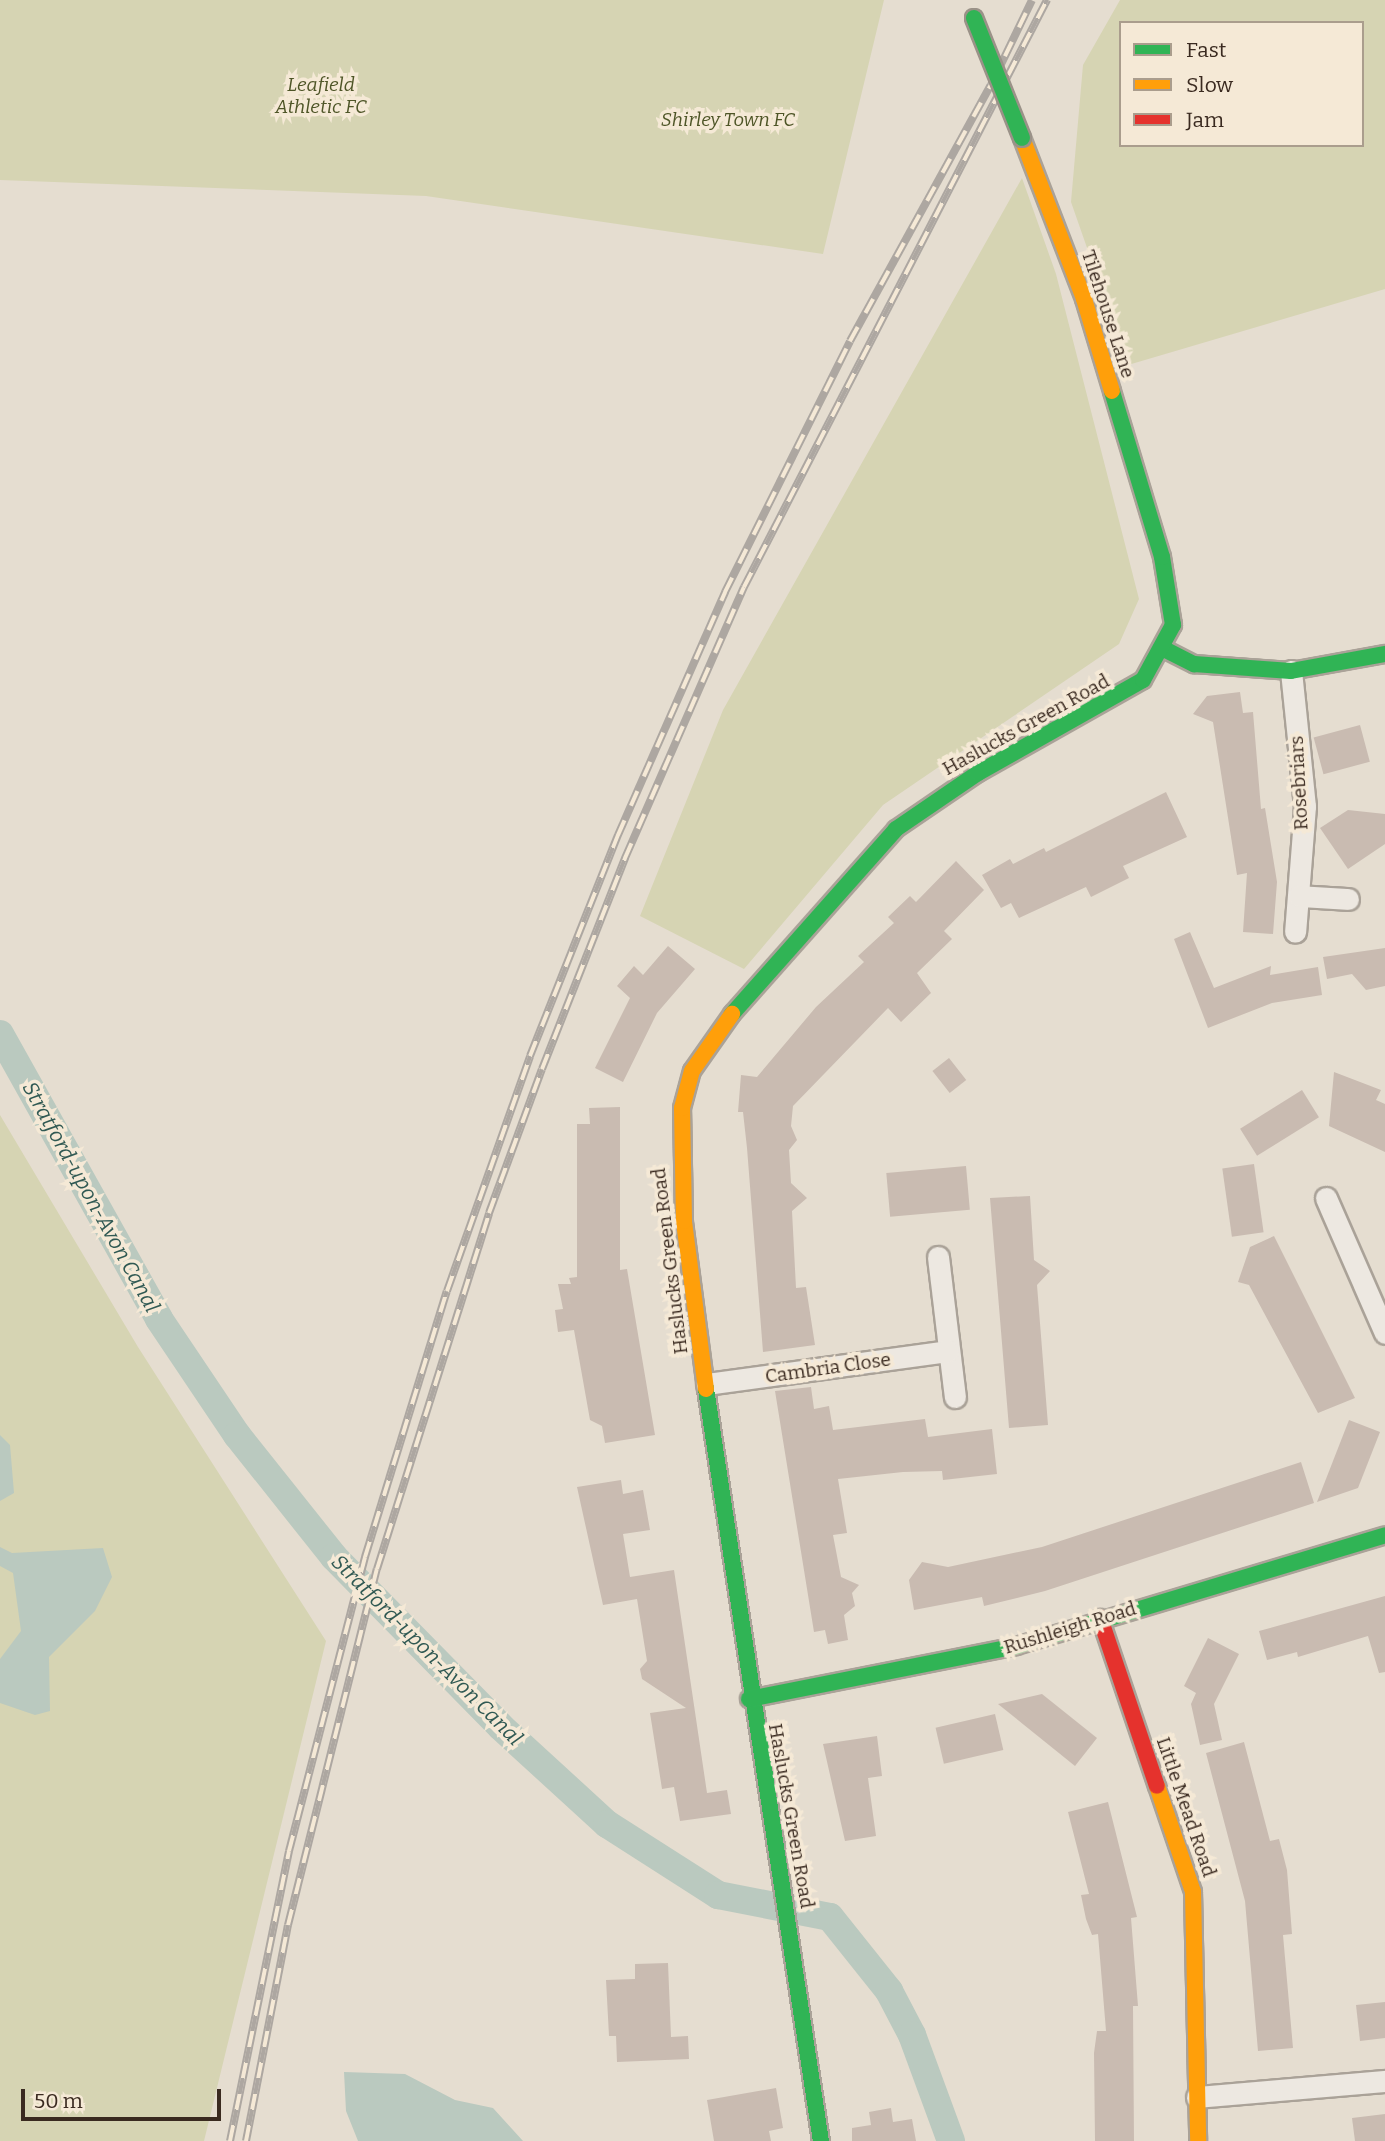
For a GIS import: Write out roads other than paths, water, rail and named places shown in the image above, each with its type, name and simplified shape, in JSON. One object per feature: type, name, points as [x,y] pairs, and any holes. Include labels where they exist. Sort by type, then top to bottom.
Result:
[{"type":"street","name":"Tilehouse Lane","points":[[968,0],[1084,299],[1162,557],[1173,625],[1164,649]]},
{"type":"street","points":[[1164,649],[1194,664],[1290,671],[1385,654]]},
{"type":"street","name":"Haslucks Green Road","points":[[821,2141],[780,1866],[749,1699],[679,1156],[692,1071],[759,978],[896,829],[978,773],[1124,695],[1143,680],[1164,649]]},
{"type":"street","name":"Rosebriars","points":[[1290,671],[1305,806],[1295,932]]},
{"type":"street","points":[[1299,896],[1348,899]]},
{"type":"street","points":[[1326,1198],[1385,1333]]},
{"type":"street","points":[[938,1257],[955,1396]]},
{"type":"street","name":"Cambria Close","points":[[707,1384],[948,1351]]},
{"type":"street","name":"Rushleigh Road","points":[[749,1699],[1016,1646],[1100,1618],[1385,1535]]},
{"type":"street","name":"Little Mead Road","points":[[1100,1618],[1193,1892],[1198,2141]]},
{"type":"street","points":[[1197,2097],[1385,2081]]},
{"type":"waterway","name":"Stratford-upon-Avon Canal","points":[[0,1034],[159,1319],[237,1435],[334,1557],[501,1727],[607,1824],[718,1895],[830,1917],[889,1991],[912,2035],[951,2141]]},
{"type":"railway","points":[[230,2141],[289,1851],[365,1557],[447,1291],[530,1056],[618,835],[725,592],[850,341],[991,85],[1032,0]]},
{"type":"railway","points":[[246,2141],[288,1925],[377,1569],[489,1213],[542,1069],[625,858],[744,587],[1047,0]]},
{"type":"park label","name":"Leafield Athletic FC","points":[[321,96]]},
{"type":"park label","name":"Shirley Town FC","points":[[728,120]]}]
